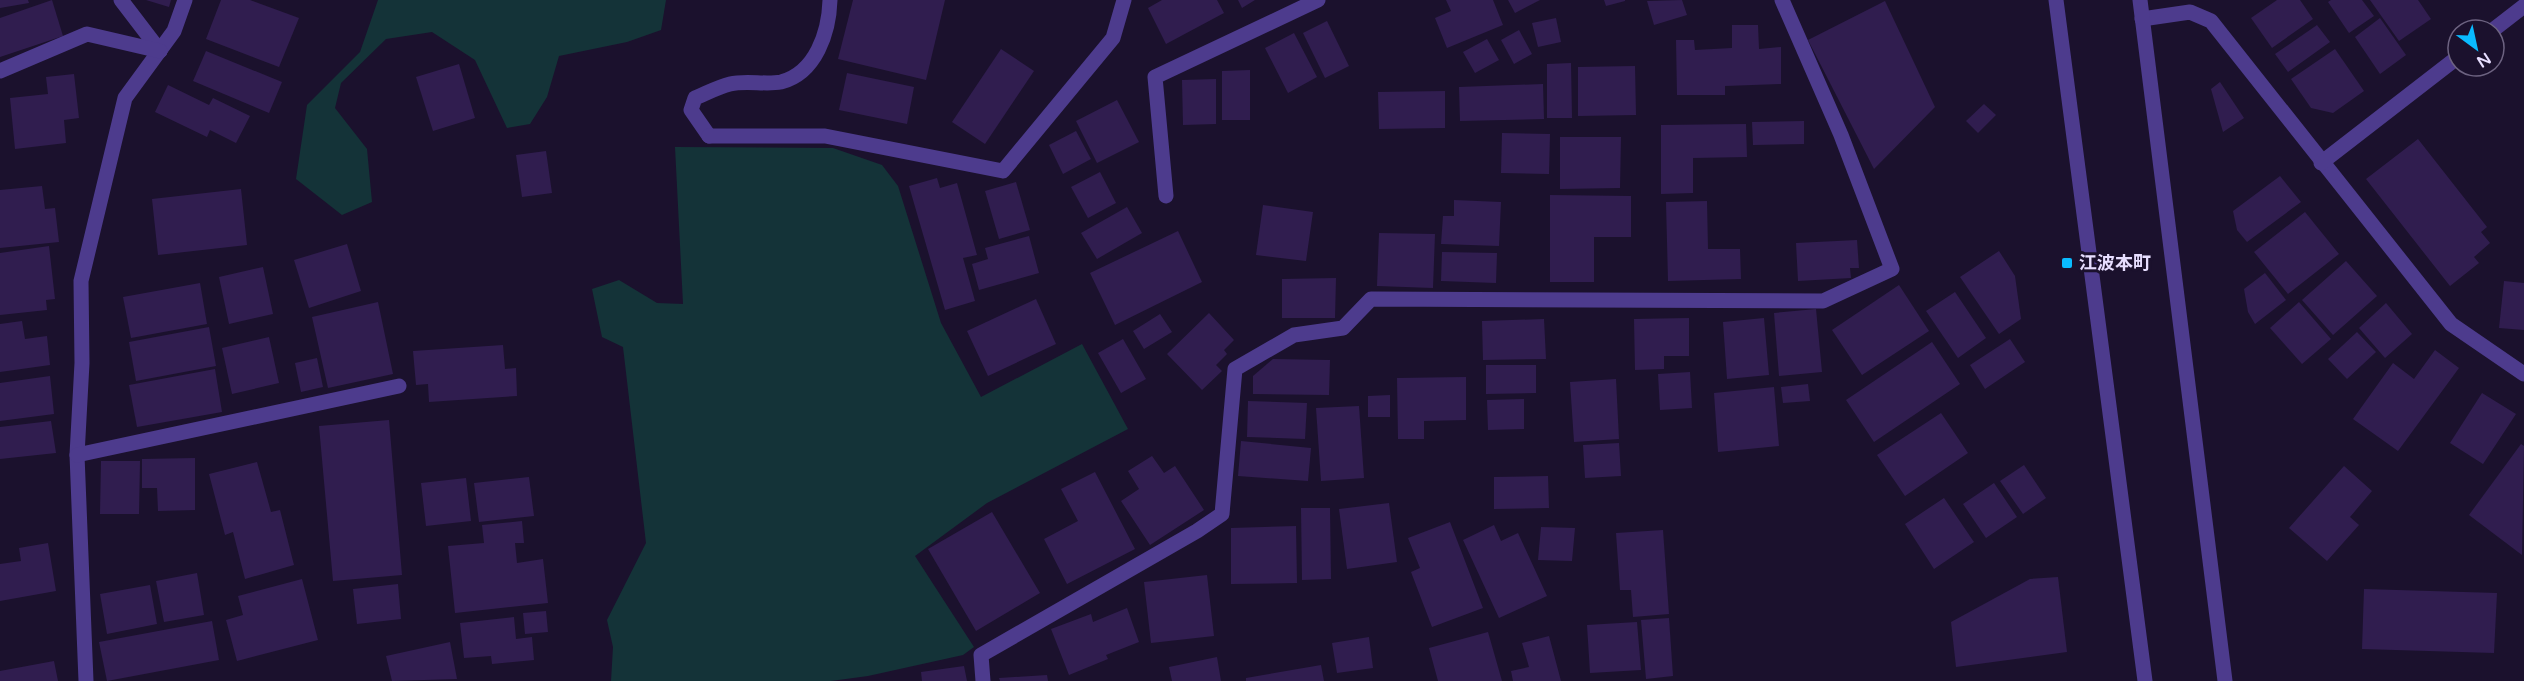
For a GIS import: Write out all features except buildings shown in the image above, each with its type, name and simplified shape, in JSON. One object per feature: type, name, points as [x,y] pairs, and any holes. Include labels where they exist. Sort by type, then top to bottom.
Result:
[{"type":"street","points":[[121,0],[160,51]]},
{"type":"street","points":[[86,681],[77,455],[82,363],[81,281],[124,98],[174,31],[185,0]]},
{"type":"street","points":[[830,0],[830,14],[821,45],[811,63],[798,74],[782,81],[731,84],[695,98],[691,110],[710,136],[825,136],[1003,171],[1113,38],[1124,0]]},
{"type":"street","points":[[1166,196],[1155,77],[1318,0]]},
{"type":"street","points":[[983,681],[981,655],[1197,531],[1222,514],[1235,369],[1294,335],[1343,328],[1371,299],[1823,301],[1892,269],[1841,135],[1782,0]]},
{"type":"street","points":[[2056,0],[2145,681]]},
{"type":"street","points":[[2140,0],[2225,681]]},
{"type":"street","points":[[2506,20],[2524,6]]},
{"type":"street","points":[[2142,19],[2190,12],[2211,21],[2321,163],[2451,324],[2524,374]]},
{"type":"street","points":[[0,70],[87,34],[160,51]]},
{"type":"street","points":[[2321,163],[2446,66]]},
{"type":"street","points":[[77,455],[399,386]]},
{"type":"green space","points":[[378,0],[666,0],[661,30],[627,42],[559,56],[547,97],[530,124],[507,128],[475,60],[432,32],[386,39],[341,83],[335,108],[367,149],[372,202],[342,215],[296,179],[307,105],[360,52]]},
{"type":"green space","points":[[675,147],[833,148],[882,165],[898,186],[941,323],[981,397],[1082,344],[1128,429],[987,503],[915,556],[974,647],[963,655],[868,676],[831,681],[611,681],[613,647],[607,620],[646,543],[623,347],[602,337],[592,289],[619,280],[657,303],[683,304]]},
{"type":"place","name":"江波本町","points":[[2067,263]]}]
